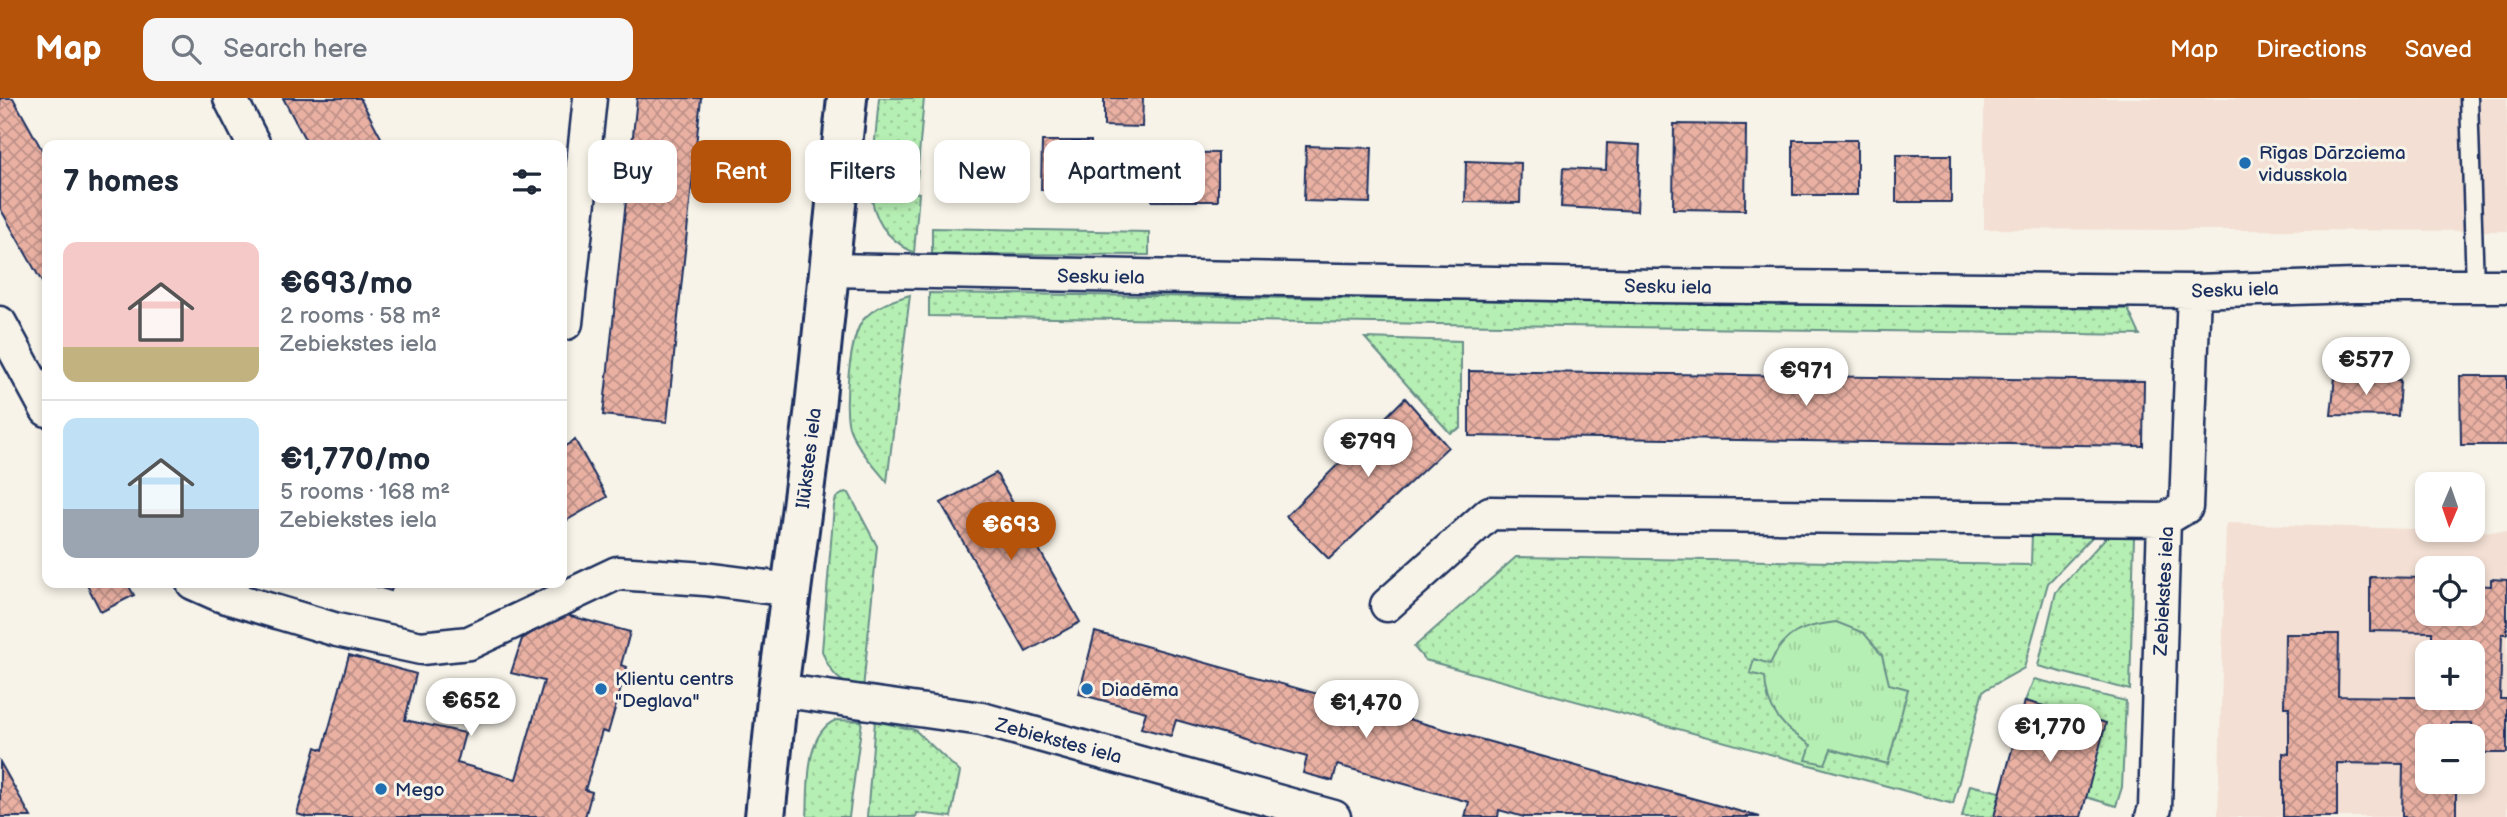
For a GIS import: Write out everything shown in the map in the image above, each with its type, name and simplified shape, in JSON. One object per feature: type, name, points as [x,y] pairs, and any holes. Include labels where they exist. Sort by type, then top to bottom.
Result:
[{"type":"street","points":[[230,98],[251,140]]},
{"type":"street","points":[[567,314],[590,98]]},
{"type":"street","name":"Ilūkstes iela","points":[[765,817],[778,690],[815,407],[847,98]]},
{"type":"street","name":"Sesku iela","points":[[829,270],[1655,286],[2194,291],[2355,285],[2507,286]]},
{"type":"street","name":"Zebiekstes iela","points":[[2152,817],[2164,520],[2186,507],[2194,291]]},
{"type":"street","points":[[0,323],[42,401]]},
{"type":"street","points":[[1387,605],[1490,513],[2164,520]]},
{"type":"street","points":[[204,588],[337,630],[421,648],[469,643],[617,573],[705,579],[791,590]]},
{"type":"street","name":"Zebiekstes iela","points":[[778,690],[982,719],[1334,817]]},
{"type":"lane","points":[[2469,98],[2475,286]]},
{"type":"shaded area","name":"Rīgas Dārzciema vidusskola","points":[[1984,98],[2507,98],[2507,231],[1984,229]]},
{"type":"shaded area","points":[[2226,523],[2415,529],[2415,542],[2485,542],[2485,531],[2507,532],[2507,817],[2218,817]]},
{"type":"green space","points":[[879,98],[924,98],[920,144],[920,140],[875,140]]},
{"type":"green space","points":[[873,203],[918,203],[914,253],[888,234]]},
{"type":"green space","points":[[932,228],[1149,232],[1149,255],[932,254]]},
{"type":"green space","points":[[929,293],[2128,309],[2140,335],[929,316]]},
{"type":"green space","points":[[910,295],[887,482],[862,451],[850,430],[847,391],[851,357],[858,328],[863,320],[879,307]]},
{"type":"green space","points":[[1365,338],[1461,341],[1461,428],[1450,433]]},
{"type":"green space","points":[[845,492],[849,493],[877,546],[863,689],[837,677],[822,651],[834,506],[836,498]]},
{"type":"green space","points":[[2032,533],[2096,533],[2048,583],[2024,668],[1983,691],[1953,804],[1425,660],[1414,647],[1516,557],[2031,565]]},
{"type":"green space","points":[[2108,535],[2134,536],[2130,690],[2038,666],[2056,592]]},
{"type":"green space","points":[[1836,622],[1864,633],[1882,655],[1889,684],[1908,689],[1888,764],[1831,749],[1825,764],[1806,760],[1811,745],[1792,732],[1778,717],[1769,700],[1765,677],[1750,673],[1754,659],[1770,664],[1782,645],[1796,632]]},
{"type":"green space","points":[[2034,679],[2126,701],[2122,787],[2116,806],[2086,797],[2105,723],[2025,701]]},
{"type":"green space","points":[[836,720],[862,721],[849,817],[807,817],[813,749],[818,737]]},
{"type":"green space","points":[[875,721],[915,730],[960,772],[951,817],[917,813],[916,817],[867,817]]},
{"type":"green space","points":[[1970,785],[2000,792],[1994,817],[1962,817]]},
{"type":"building","points":[[0,98],[13,98],[42,150],[42,282],[0,208]]},
{"type":"building","points":[[283,98],[360,98],[382,140],[305,140]]},
{"type":"building","points":[[637,98],[701,98],[697,140],[691,140],[691,193],[667,422],[603,415],[626,203],[677,203],[677,140],[632,140]]},
{"type":"building","points":[[1104,98],[1143,98],[1142,127],[1104,126]]},
{"type":"building","points":[[1674,124],[1746,125],[1745,210],[1673,209]]},
{"type":"building","points":[[1793,140],[1857,140],[1857,195],[1793,195]]},
{"type":"building","points":[[1042,141],[1044,141],[1044,190],[1041,190]]},
{"type":"building","points":[[1607,143],[1640,145],[1637,211],[1561,207],[1563,168],[1606,170]]},
{"type":"building","points":[[1306,146],[1372,148],[1370,203],[1304,201]]},
{"type":"building","points":[[1205,153],[1218,153],[1218,201],[1205,201]]},
{"type":"building","points":[[1896,155],[1951,155],[1951,202],[1896,202]]},
{"type":"building","points":[[1466,161],[1521,163],[1520,203],[1465,202]]},
{"type":"building","points":[[1469,371],[2144,381],[2143,446],[1469,436]]},
{"type":"building","points":[[2460,376],[2507,376],[2507,445],[2461,445]]},
{"type":"building","points":[[2335,377],[2400,380],[2398,416],[2331,415]]},
{"type":"building","points":[[1405,398],[1448,447],[1329,559],[1286,516]]},
{"type":"building","points":[[575,440],[607,497],[567,520],[567,445]]},
{"type":"building","points":[[996,473],[1080,622],[1026,652],[941,503]]},
{"type":"building","points":[[2370,577],[2415,578],[2415,626],[2485,626],[2485,586],[2491,586],[2491,579],[2507,580],[2507,634],[2502,634],[2500,699],[2507,699],[2507,753],[2485,753],[2485,724],[2415,724],[2415,794],[2456,794],[2456,817],[2402,817],[2403,764],[2337,763],[2337,817],[2283,817],[2283,753],[2289,754],[2289,707],[2284,707],[2285,634],[2339,634],[2338,696],[2415,697],[2415,710],[2485,710],[2485,640],[2432,640],[2432,632],[2370,631]]},
{"type":"building","points":[[89,588],[130,588],[134,595],[101,612]]},
{"type":"building","points":[[563,614],[630,632],[621,665],[627,667],[608,733],[602,731],[585,790],[592,792],[585,817],[307,817],[297,814],[316,747],[323,750],[349,655],[416,674],[405,720],[465,733],[457,763],[516,779],[544,681],[511,673],[522,639]]},
{"type":"building","points":[[1095,632],[1760,817],[1524,817],[1499,810],[1498,817],[1465,817],[1469,802],[1337,765],[1333,781],[1303,773],[1307,757],[1176,720],[1171,736],[1141,728],[1146,712],[1079,694]]},
{"type":"building","points":[[2025,701],[2106,723],[2081,817],[1994,817]]},
{"type":"building","points":[[0,762],[31,817],[0,817]]},
{"type":"place","name":"Rīgas Dārzciema vidusskola","points":[[2245,163]]},
{"type":"place","name":"Klientu centrs \"Deglava\"","points":[[601,689]]},
{"type":"place","name":"Diadēma","points":[[1087,689]]},
{"type":"place","name":"Mego","points":[[381,789]]}]
